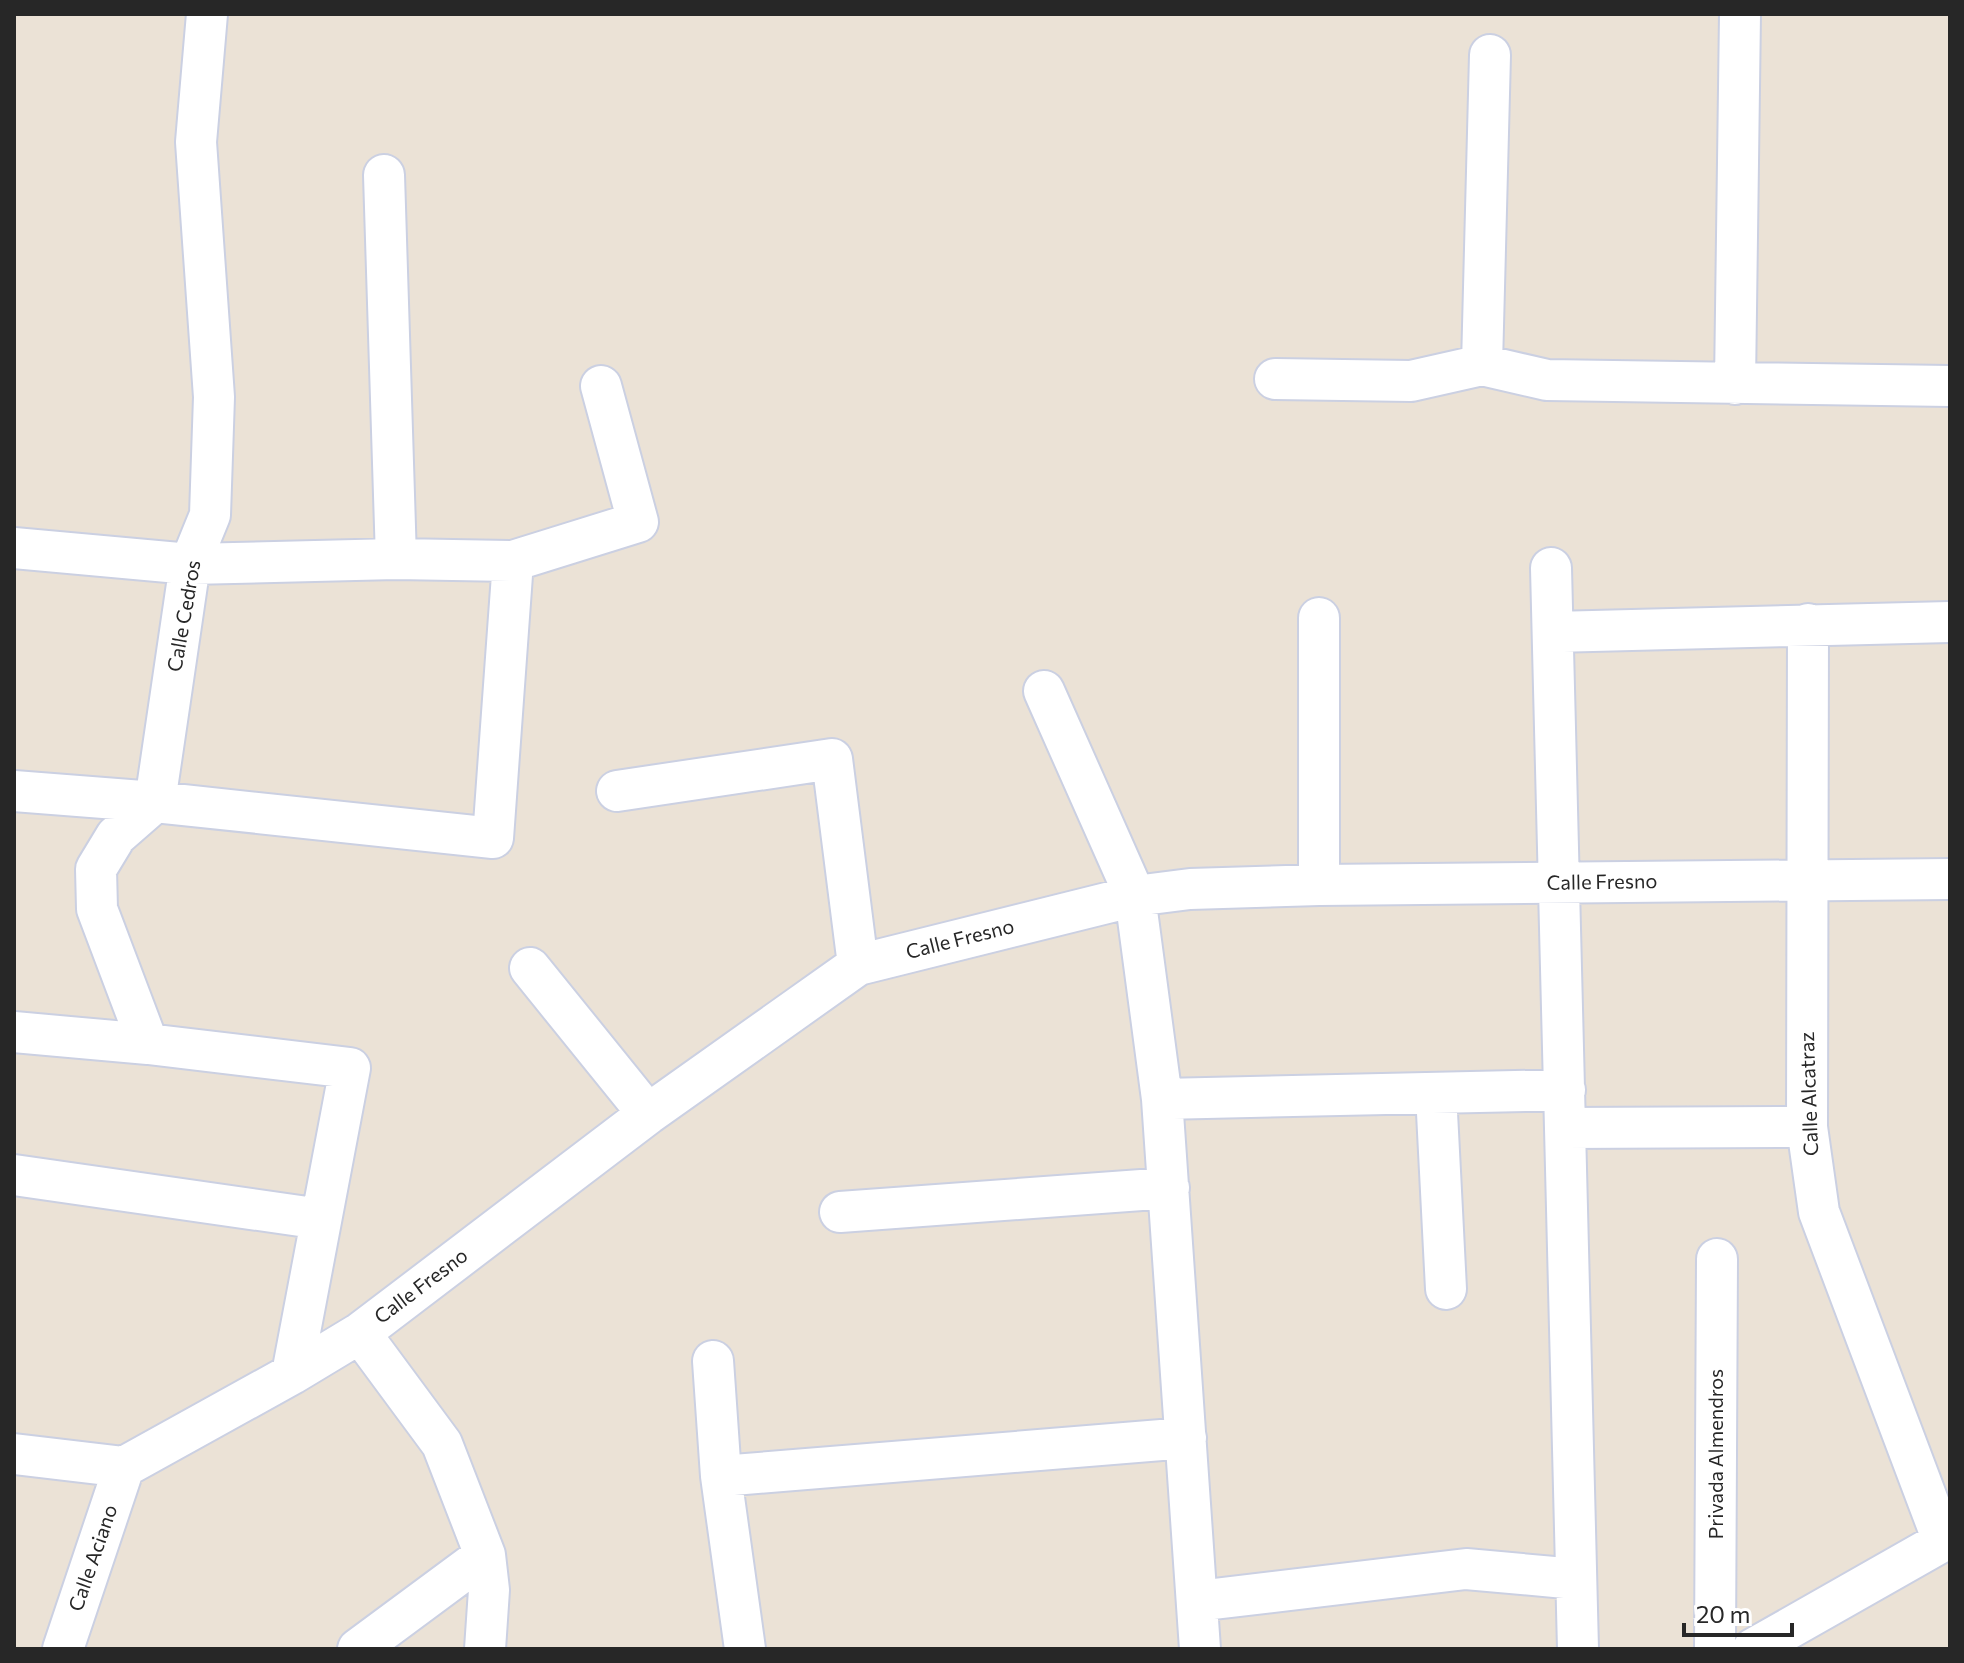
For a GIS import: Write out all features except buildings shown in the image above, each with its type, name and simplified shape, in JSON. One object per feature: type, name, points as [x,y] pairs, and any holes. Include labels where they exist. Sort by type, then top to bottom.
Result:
[{"type":"street","name":"Calle Cedros","points":[[155,802],[190,564],[210,515],[214,397],[196,142],[207,14]]},
{"type":"street","points":[[1735,384],[1740,14]]},
{"type":"street","points":[[1482,365],[1490,55]]},
{"type":"street","points":[[384,175],[396,559]]},
{"type":"street","points":[[1275,379],[1411,381],[1482,365],[1547,380],[1950,386]]},
{"type":"street","points":[[14,548],[190,564],[396,559],[513,561],[638,522],[601,386]]},
{"type":"street","points":[[14,791],[155,802],[493,838],[513,561]]},
{"type":"street","points":[[1551,568],[1578,1649]]},
{"type":"street","points":[[1319,618],[1319,885]]},
{"type":"street","points":[[1553,632],[1950,622]]},
{"type":"street","name":"Calle Alcatraz","points":[[1808,624],[1807,1127],[1819,1212],[1947,1539]]},
{"type":"street","points":[[1044,691],[1135,896],[1162,1099],[1200,1649]]},
{"type":"street","points":[[617,791],[832,759],[858,965]]},
{"type":"street","points":[[148,1044],[97,909],[96,869],[116,836],[155,802]]},
{"type":"street","name":"Calle Fresno","points":[[124,1467],[360,1333],[648,1114],[858,965],[1135,896],[1190,889],[1950,879]]},
{"type":"street","points":[[530,968],[648,1114]]},
{"type":"street","points":[[14,1032],[350,1068],[292,1374]]},
{"type":"street","points":[[1162,1099],[1436,1093],[1565,1109],[1807,1127]]},
{"type":"street","points":[[1436,1093],[1446,1289]]},
{"type":"street","points":[[14,1175],[321,1219]]},
{"type":"street","points":[[840,1212],[1169,1188]]},
{"type":"street","name":"Privada Almendros","points":[[1715,1649],[1717,1259]]},
{"type":"street","points":[[360,1333],[442,1444],[485,1555],[489,1590],[485,1649]]},
{"type":"street","points":[[713,1361],[721,1476],[745,1649]]},
{"type":"street","points":[[721,1476],[1186,1438]]},
{"type":"street","points":[[14,1454],[124,1467]]},
{"type":"street","name":"Calle Aciano","points":[[63,1649],[124,1467]]},
{"type":"street","points":[[1753,1649],[1947,1539]]},
{"type":"street","points":[[358,1649],[485,1555]]},
{"type":"street","points":[[1197,1601],[1466,1569],[1576,1579]]}]
